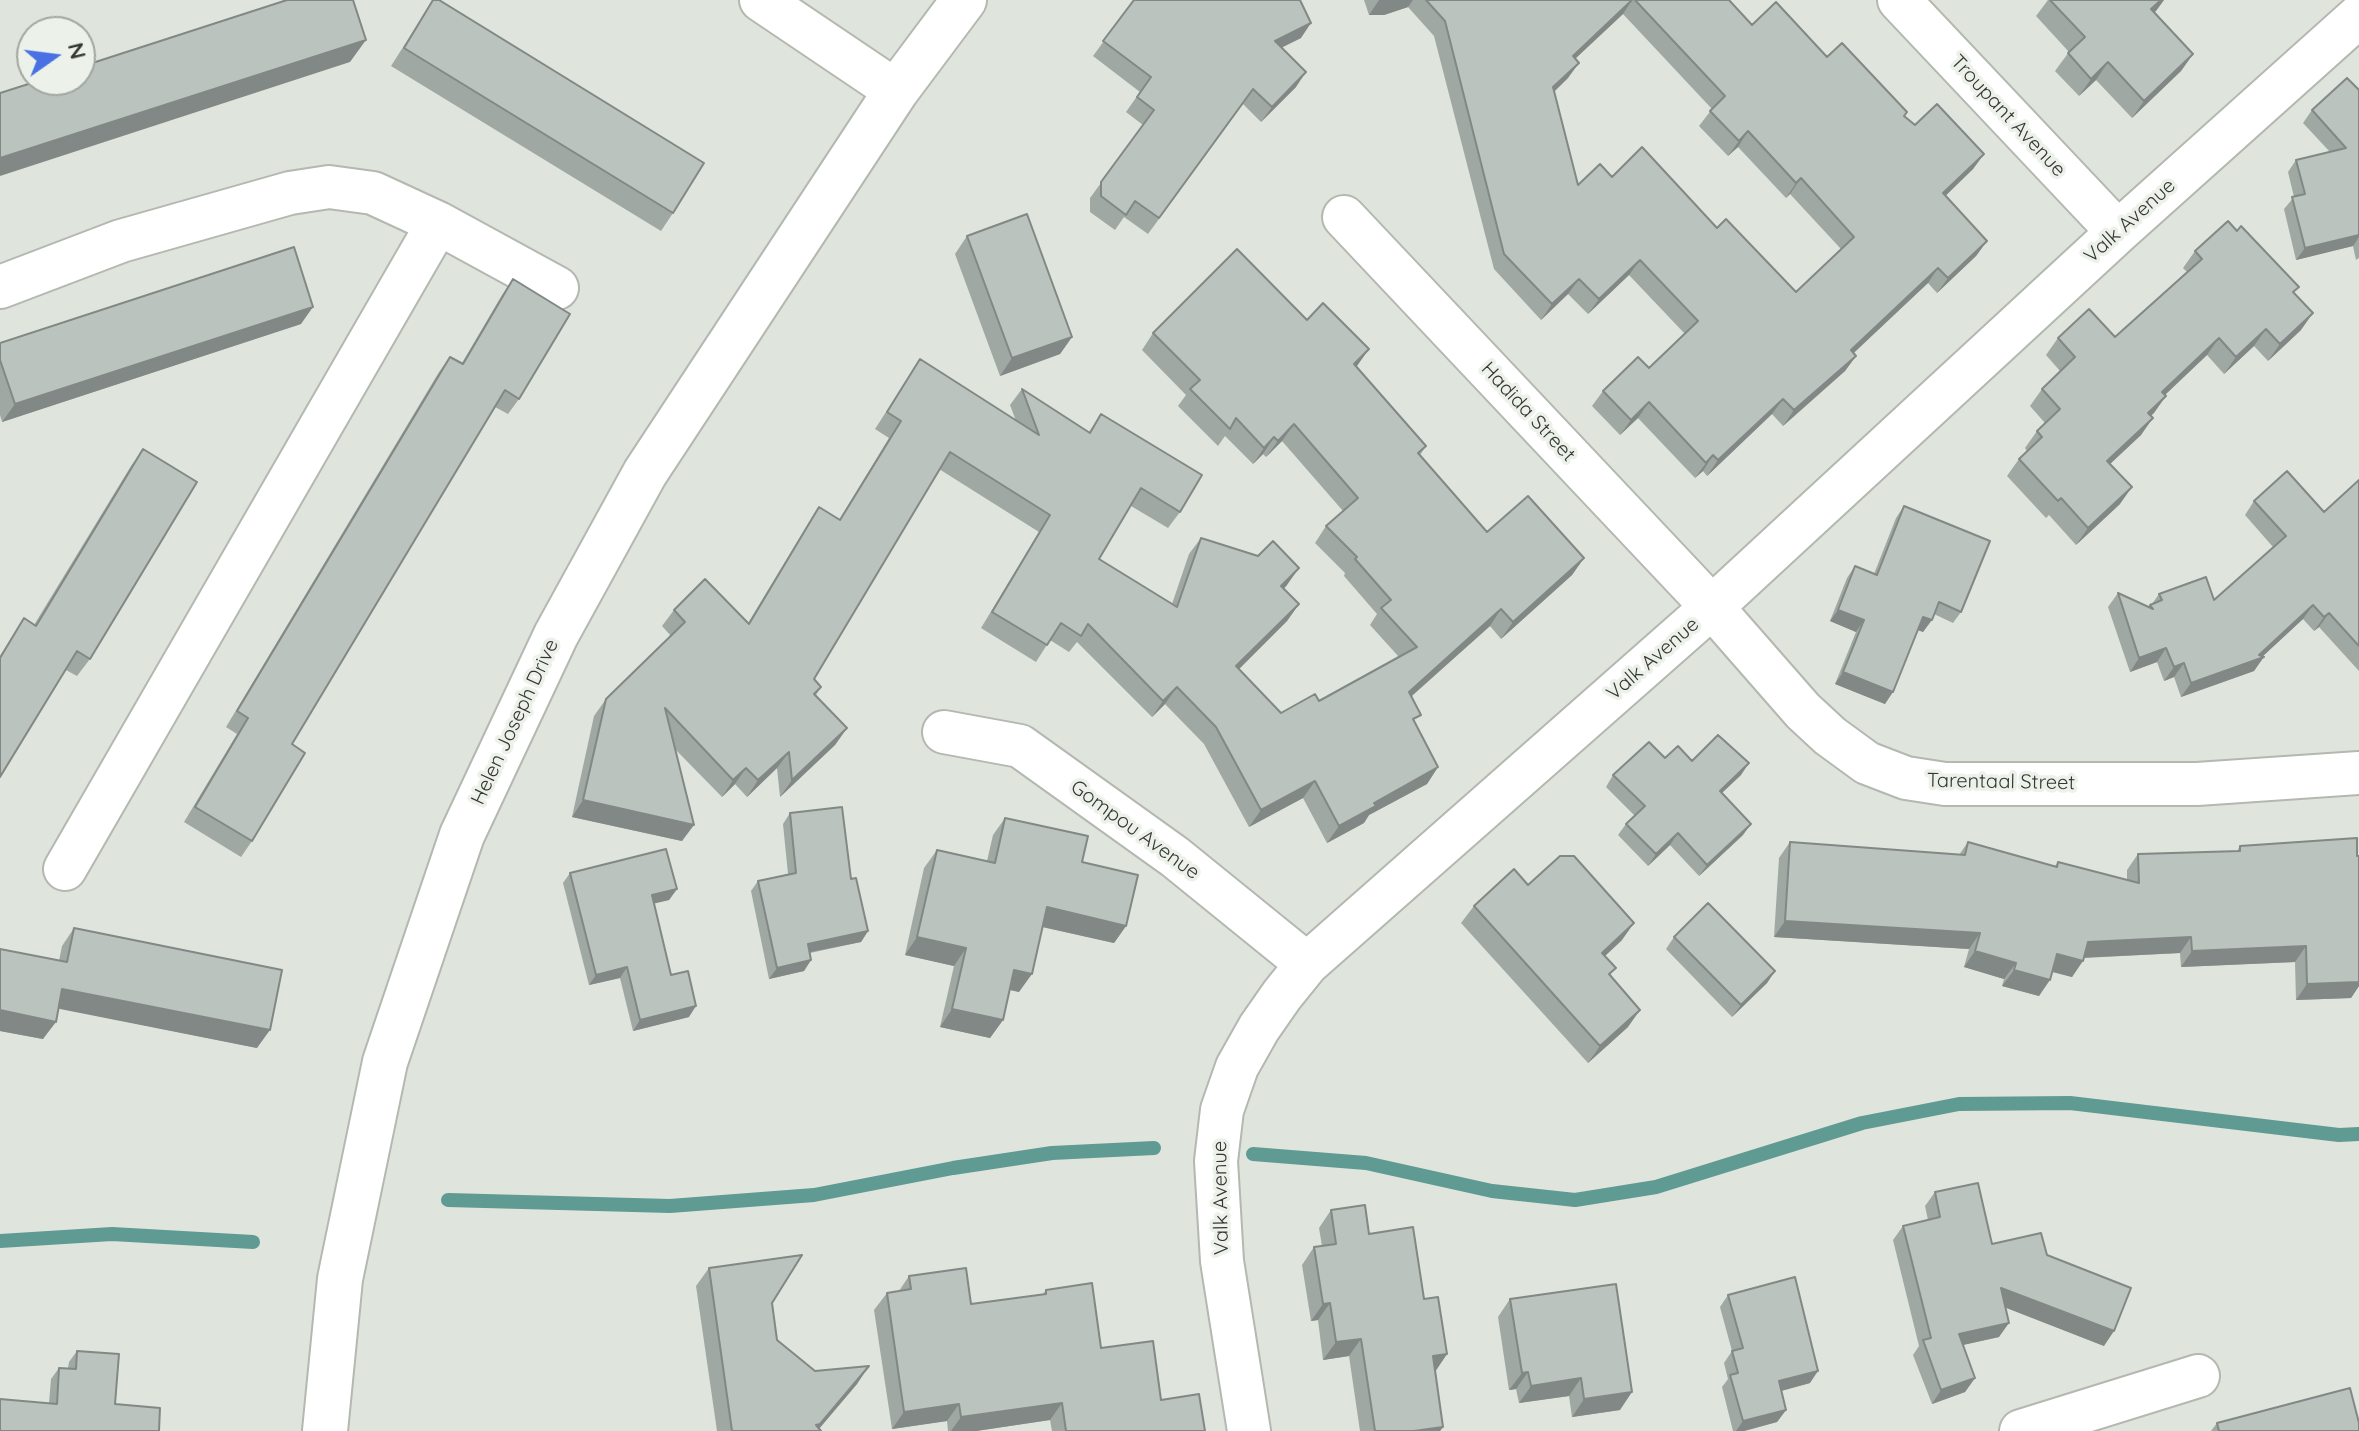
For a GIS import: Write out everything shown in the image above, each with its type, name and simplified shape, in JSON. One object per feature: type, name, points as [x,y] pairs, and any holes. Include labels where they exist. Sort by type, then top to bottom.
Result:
[{"type":"street","points":[[761,0],[896,91]]},
{"type":"street","name":"Helen Joseph Drive","points":[[325,1431],[340,1279],[385,1062],[462,835],[556,635],[645,473],[896,91],[964,0]]},
{"type":"street","name":"Troupant Avenue","points":[[1899,0],[2118,232]]},
{"type":"street","name":"Valk Avenue","points":[[1249,1431],[1222,1261],[1217,1207],[1216,1161],[1222,1110],[1237,1067],[1259,1028],[1307,964],[1712,607],[2118,232],[2359,16]]},
{"type":"street","points":[[0,287],[121,241],[290,193],[329,187],[373,193],[438,223],[557,288]]},
{"type":"street","name":"Hadida Street","points":[[1344,217],[1712,607]]},
{"type":"street","points":[[65,869],[438,223]]},
{"type":"street","name":"Tarentaal Street","points":[[1712,607],[1784,691],[1830,736],[1867,763],[1906,778],[1945,784],[2197,784],[2359,773]]},
{"type":"street","name":"Gompou Avenue","points":[[944,732],[1020,746],[1175,857],[1307,964]]},
{"type":"street","points":[[2021,1431],[2198,1376]]},
{"type":"building","points":[[287,0],[353,0],[366,40],[0,158],[0,93],[16,88],[16,96],[96,96],[96,62]]},
{"type":"building","points":[[433,0],[439,0],[704,163],[673,213],[404,48]]},
{"type":"building","points":[[1134,0],[1300,0],[1311,23],[1275,41],[1306,72],[1272,107],[1253,89],[1159,218],[1135,201],[1126,215],[1101,196],[1101,182],[1154,110],[1137,97],[1151,77],[1103,41]]},
{"type":"building","points":[[1426,0],[1632,0],[1573,56],[1579,63],[1553,87],[1578,185],[1600,164],[1612,177],[1642,147],[1717,228],[1726,219],[1796,292],[1854,237],[1801,178],[1796,183],[1748,131],[1739,141],[1710,111],[1725,96],[1635,0],[1729,0],[1752,25],[1776,2],[1827,57],[1842,43],[1907,112],[1904,116],[1915,125],[1937,104],[1984,154],[1943,193],[1987,241],[1948,278],[1938,268],[1851,350],[1856,356],[1794,410],[1783,399],[1718,460],[1713,455],[1706,463],[1649,402],[1631,420],[1603,391],[1638,357],[1649,368],[1698,321],[1640,260],[1599,299],[1579,279],[1552,304],[1504,254],[1445,21]]},
{"type":"building","points":[[2050,0],[2161,0],[2151,9],[2193,54],[2144,101],[2108,62],[2091,79],[2068,53],[2085,37]]},
{"type":"building","points":[[2347,78],[2359,90],[2359,235],[2305,248],[2292,197],[2305,194],[2296,160],[2346,148],[2312,110]]},
{"type":"building","points":[[1027,214],[1072,337],[1012,358],[967,236]]},
{"type":"building","points":[[2228,221],[2237,231],[2241,226],[2299,287],[2293,292],[2313,313],[2280,344],[2266,329],[2236,357],[2219,338],[2162,392],[2166,396],[2148,413],[2153,418],[2107,461],[2132,487],[2088,528],[2019,459],[2042,437],[2037,431],[2060,409],[2042,389],[2075,357],[2058,338],[2089,309],[2115,337],[2202,259],[2195,251]]},
{"type":"building","points":[[294,247],[313,307],[15,404],[0,360],[0,343]]},
{"type":"building","points":[[1237,249],[1307,320],[1323,303],[1369,349],[1354,364],[1426,446],[1418,453],[1487,532],[1528,496],[1584,558],[1513,622],[1501,609],[1409,692],[1421,715],[1413,719],[1438,767],[1339,826],[1315,781],[1261,810],[1216,727],[1177,687],[1163,701],[1088,624],[1081,636],[1061,623],[1047,645],[992,612],[1050,515],[950,452],[814,679],[821,687],[814,694],[847,728],[792,780],[789,752],[758,780],[746,768],[733,780],[665,708],[694,825],[583,800],[606,699],[685,622],[674,610],[705,579],[749,624],[819,507],[840,520],[901,421],[887,412],[920,359],[1039,435],[1022,389],[1090,433],[1101,414],[1202,475],[1180,512],[1141,488],[1099,559],[1177,607],[1201,538],[1258,556],[1273,541],[1299,568],[1281,586],[1299,604],[1236,666],[1281,713],[1315,694],[1319,701],[1417,647],[1381,608],[1391,600],[1355,559],[1357,557],[1326,526],[1358,498],[1294,424],[1278,441],[1274,437],[1264,448],[1236,418],[1230,429],[1190,389],[1200,380],[1153,333]]},
{"type":"building","points":[[513,279],[570,314],[519,399],[505,390],[292,744],[305,753],[252,841],[195,807],[248,718],[237,711],[450,357],[463,364]]},
{"type":"building","points":[[143,449],[197,482],[90,659],[77,651],[0,777],[0,658],[24,618],[36,626]]},
{"type":"building","points":[[2287,471],[2324,512],[2359,480],[2359,646],[2329,613],[2324,617],[2313,605],[2259,655],[2264,657],[2191,683],[2184,663],[2174,667],[2166,648],[2139,658],[2118,593],[2153,609],[2150,605],[2162,600],[2159,594],[2206,577],[2214,600],[2286,536],[2254,501]]},
{"type":"building","points":[[1904,506],[1990,541],[1961,612],[1939,602],[1932,620],[1923,617],[1893,692],[1843,672],[1864,620],[1838,610],[1855,566],[1877,575]]},
{"type":"building","points":[[1718,735],[1749,763],[1720,791],[1751,824],[1707,865],[1678,833],[1656,854],[1626,824],[1645,806],[1613,775],[1649,742],[1665,758],[1678,746],[1692,761]]},
{"type":"building","points":[[842,807],[851,879],[856,878],[868,931],[808,944],[811,960],[777,968],[758,881],[796,873],[790,813]]},
{"type":"building","points":[[1005,818],[1088,836],[1082,862],[1138,875],[1126,926],[1047,907],[1032,974],[1014,970],[1003,1020],[952,1009],[966,948],[917,937],[937,850],[995,863]]},
{"type":"building","points":[[2357,838],[2359,982],[2307,984],[2306,946],[2192,951],[2191,937],[2088,942],[2083,961],[2057,954],[2050,980],[2014,970],[2016,963],[1975,951],[1980,933],[1785,921],[1790,842],[1965,855],[1968,842],[2057,867],[2058,862],[2139,883],[2138,854],[2240,851],[2240,846]]},
{"type":"building","points":[[666,849],[677,889],[652,895],[671,975],[688,971],[696,1006],[640,1020],[627,967],[596,975],[570,873]]},
{"type":"building","points":[[1560,856],[1574,856],[1634,923],[1602,953],[1616,968],[1609,974],[1640,1010],[1600,1046],[1474,906],[1514,869],[1528,885]]},
{"type":"building","points":[[1708,903],[1775,971],[1741,1005],[1674,937]]},
{"type":"building","points":[[74,928],[282,970],[270,1030],[62,989],[56,1022],[0,1010],[0,949],[67,962]]},
{"type":"building","points":[[1978,1183],[1992,1244],[2041,1233],[2047,1255],[2131,1288],[2114,1331],[2001,1288],[2009,1323],[1959,1334],[1975,1378],[1941,1390],[1923,1340],[1931,1338],[1903,1226],[1940,1217],[1935,1192]]},
{"type":"building","points":[[1365,1205],[1369,1234],[1413,1227],[1424,1299],[1438,1297],[1447,1354],[1433,1356],[1443,1427],[1375,1431],[1361,1339],[1336,1342],[1330,1303],[1323,1304],[1314,1247],[1336,1244],[1331,1210]]},
{"type":"building","points":[[802,1255],[772,1303],[777,1340],[815,1371],[869,1366],[816,1425],[821,1431],[732,1431],[709,1268]]},
{"type":"building","points":[[966,1268],[971,1304],[1046,1294],[1046,1290],[1092,1283],[1101,1348],[1153,1341],[1161,1400],[1199,1394],[1205,1431],[1066,1431],[1062,1403],[961,1417],[959,1404],[904,1412],[887,1293],[911,1289],[909,1276]]},
{"type":"building","points":[[1795,1277],[1818,1371],[1779,1381],[1786,1410],[1743,1421],[1730,1375],[1738,1373],[1732,1351],[1743,1348],[1728,1295]]},
{"type":"building","points":[[1616,1284],[1632,1392],[1584,1399],[1581,1378],[1531,1386],[1528,1372],[1522,1373],[1510,1299]]},
{"type":"building","points":[[77,1351],[119,1354],[115,1404],[160,1408],[159,1431],[0,1431],[0,1399],[57,1404],[59,1368],[76,1369]]},
{"type":"building","points":[[2350,1388],[2359,1431],[2219,1431],[2217,1423]]},
{"type":"waterway","points":[[1253,1154],[1366,1163],[1492,1191],[1575,1200],[1656,1187],[1862,1123],[1959,1104],[2070,1103],[2339,1135],[2359,1134]]},
{"type":"waterway","points":[[448,1200],[670,1206],[814,1195],[953,1168],[1052,1153],[1154,1148]]},
{"type":"waterway","points":[[0,1241],[112,1234],[253,1242]]}]
